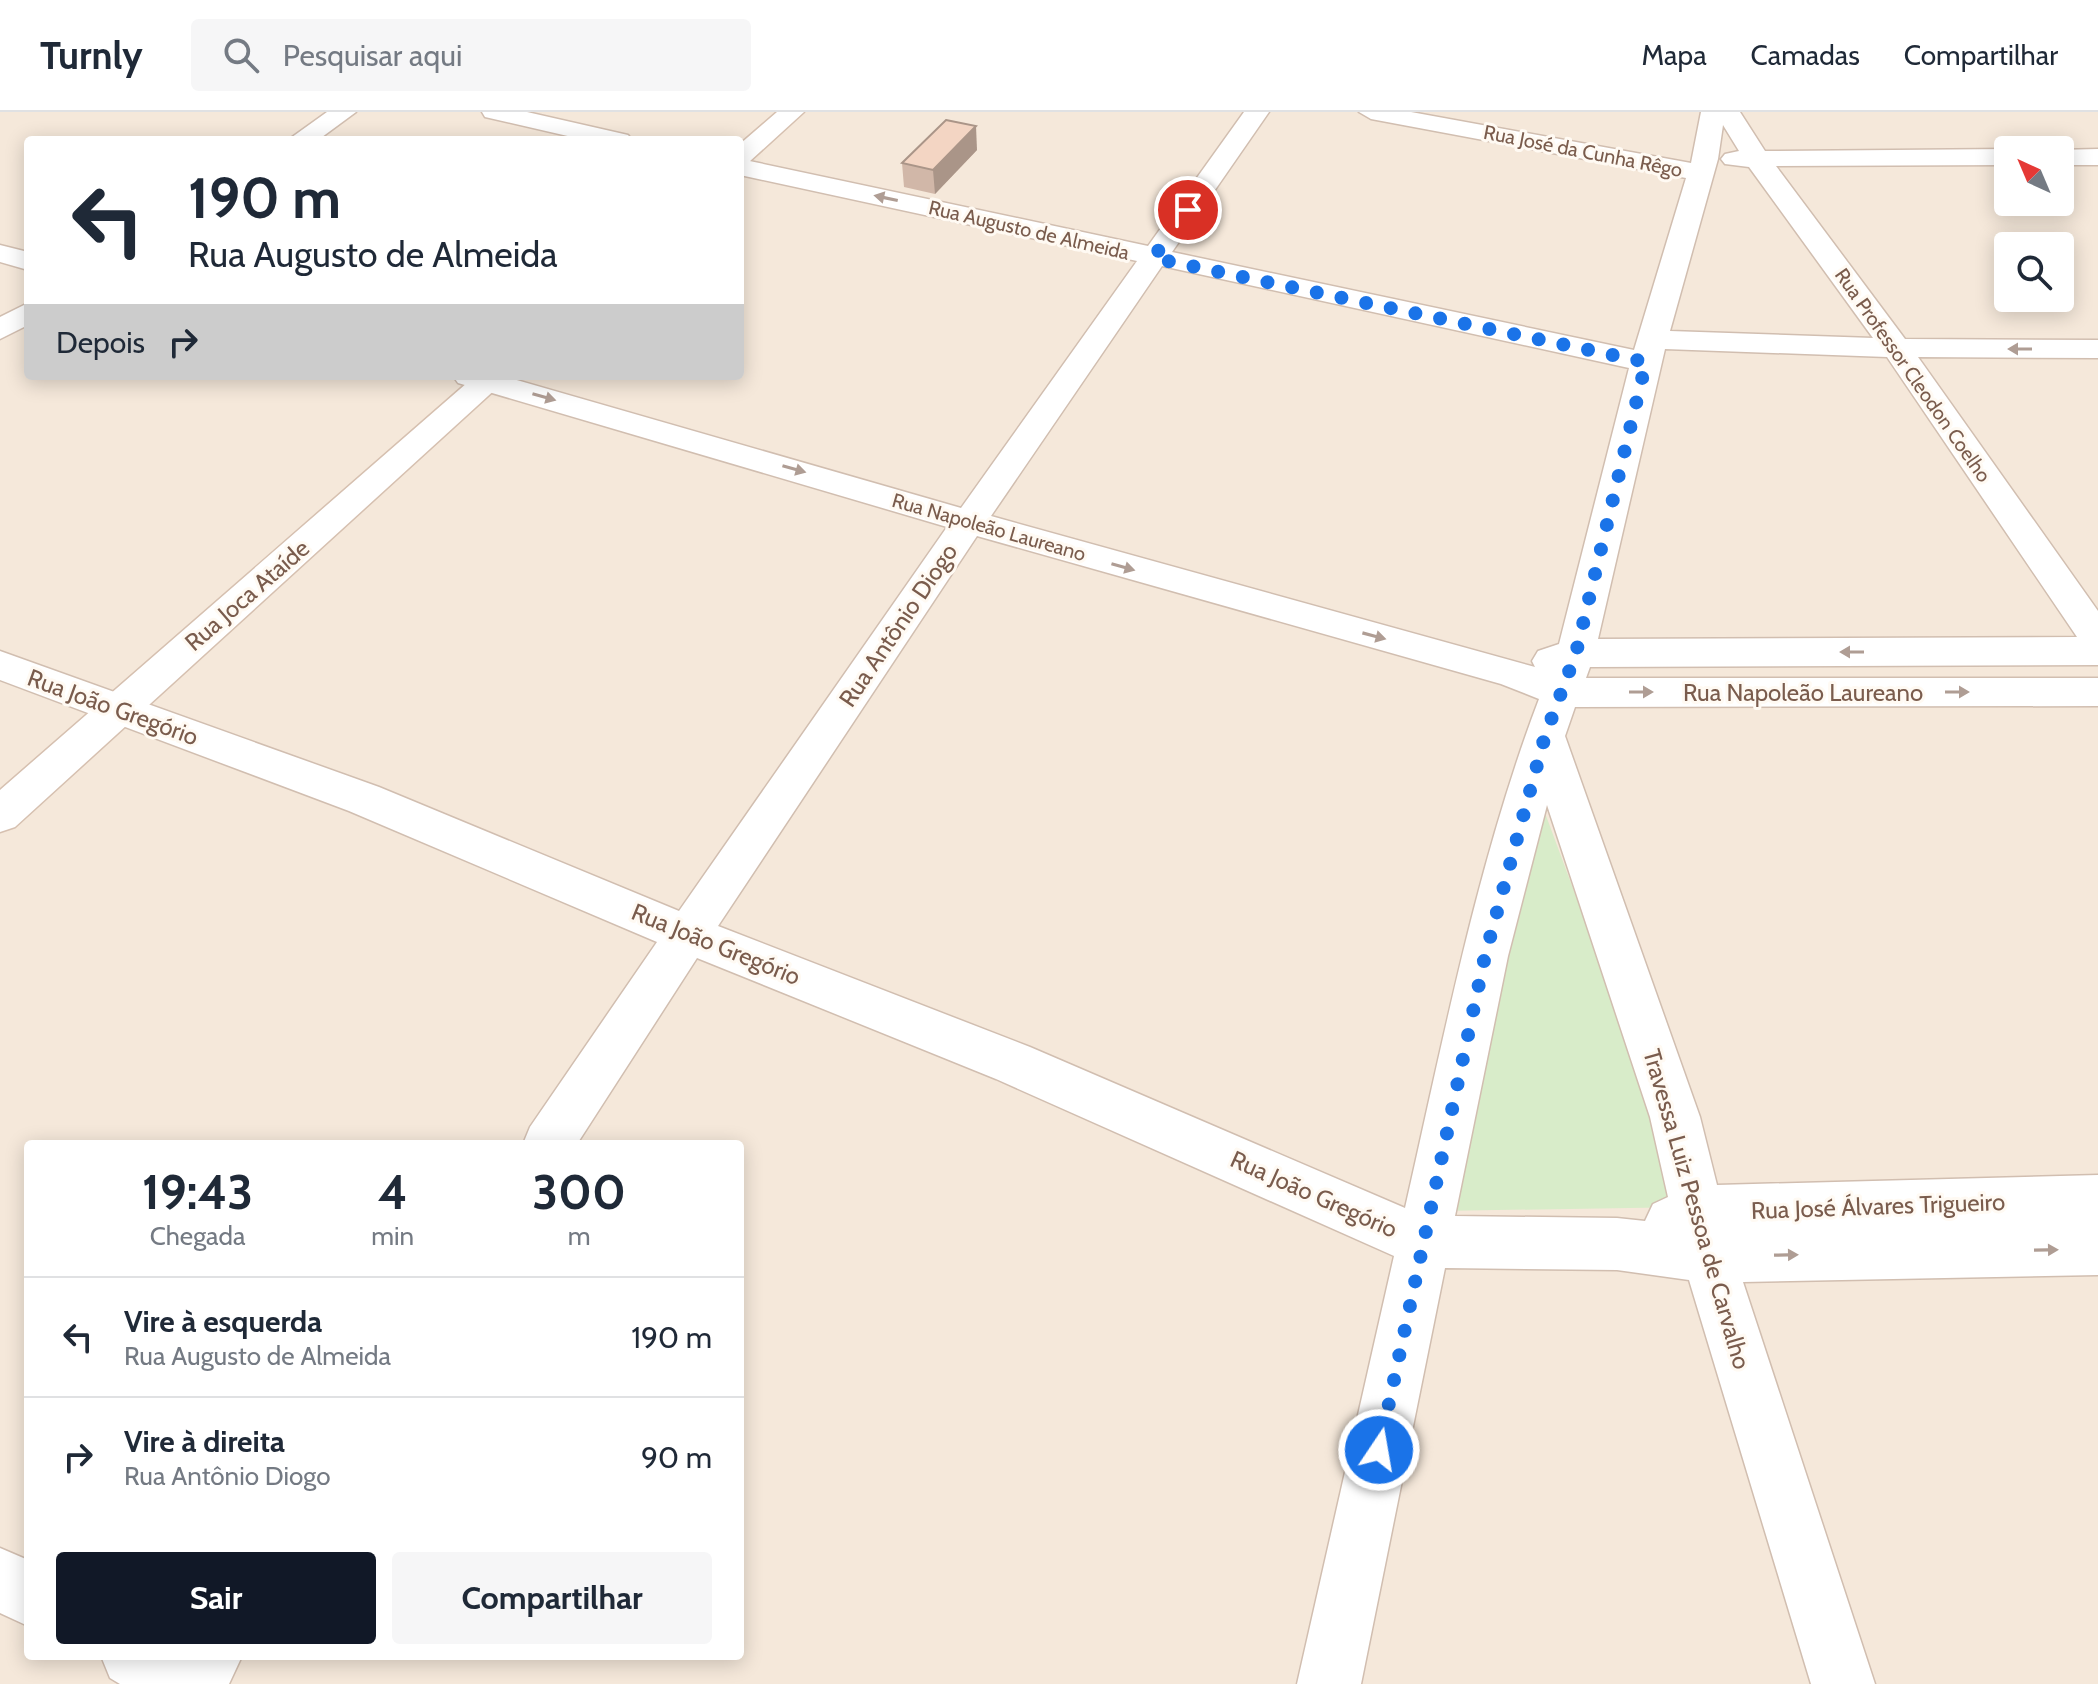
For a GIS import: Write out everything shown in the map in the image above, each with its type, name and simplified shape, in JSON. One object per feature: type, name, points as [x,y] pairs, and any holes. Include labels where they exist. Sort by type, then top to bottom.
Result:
[{"type":"street","points":[[307,136],[344,112]]},
{"type":"street","points":[[494,112],[601,136]]},
{"type":"street","points":[[744,154],[792,112]]},
{"type":"street","name":"Rua Antônio Diogo","points":[[551,1140],[687,934],[970,521],[1257,112]]},
{"type":"street","name":"Rua José da Cunha Rêgo","points":[[1371,112],[1703,166],[1757,159],[1994,157]]},
{"type":"street","points":[[1329,1684],[1485,956],[1562,694],[1650,351],[1703,166],[1713,112]]},
{"type":"street","name":"Rua Professor Cleodon Coelho","points":[[1728,112],[1757,159],[1896,348],[2095,653]]},
{"type":"street","points":[[2074,157],[2098,157]]},
{"type":"street","name":"Rua Augusto de Almeida","points":[[744,168],[1153,258],[1650,351],[2098,349]]},
{"type":"street","points":[[0,253],[24,260]]},
{"type":"street","points":[[0,330],[24,315]]},
{"type":"street","name":"Rua Joca Ataíde","points":[[0,815],[482,380]]},
{"type":"street","name":"Rua Napoleão Laureano","points":[[491,380],[1200,589],[1511,673],[1562,694],[2098,692]]},
{"type":"street","name":"Rua Napoleão Laureano","points":[[1562,694],[2095,653]]},
{"type":"street","name":"Rua João Gregório","points":[[0,665],[364,799],[687,934],[1013,1063],[1424,1242]]},
{"type":"street","name":"Travessa Luiz Pessoa de Carvalho","points":[[1562,694],[1675,1117],[1703,1234],[1843,1684]]},
{"type":"street","name":"Rua José Álvares Trigueiro","points":[[1424,1242],[1617,1244],[2098,1200]]},
{"type":"street","name":"Rua José Álvares Trigueiro","points":[[1703,1234],[2098,1249]]},
{"type":"street","points":[[0,1578],[24,1593]]},
{"type":"street","points":[[139,1660],[179,1684]]},
{"type":"street","points":[[192,1684],[208,1660]]},
{"type":"shaded area","points":[[0,112],[2098,112],[2098,1684],[0,1684]]},
{"type":"green space","points":[[1538,794],[1691,1207],[1438,1211]]},
{"type":"building","points":[[946,120],[976,126],[933,170],[902,163]]},
{"type":"route","points":[[1188,210],[1153,258],[1646,362],[1576,653],[1545,736],[1485,956],[1379,1450]]}]
